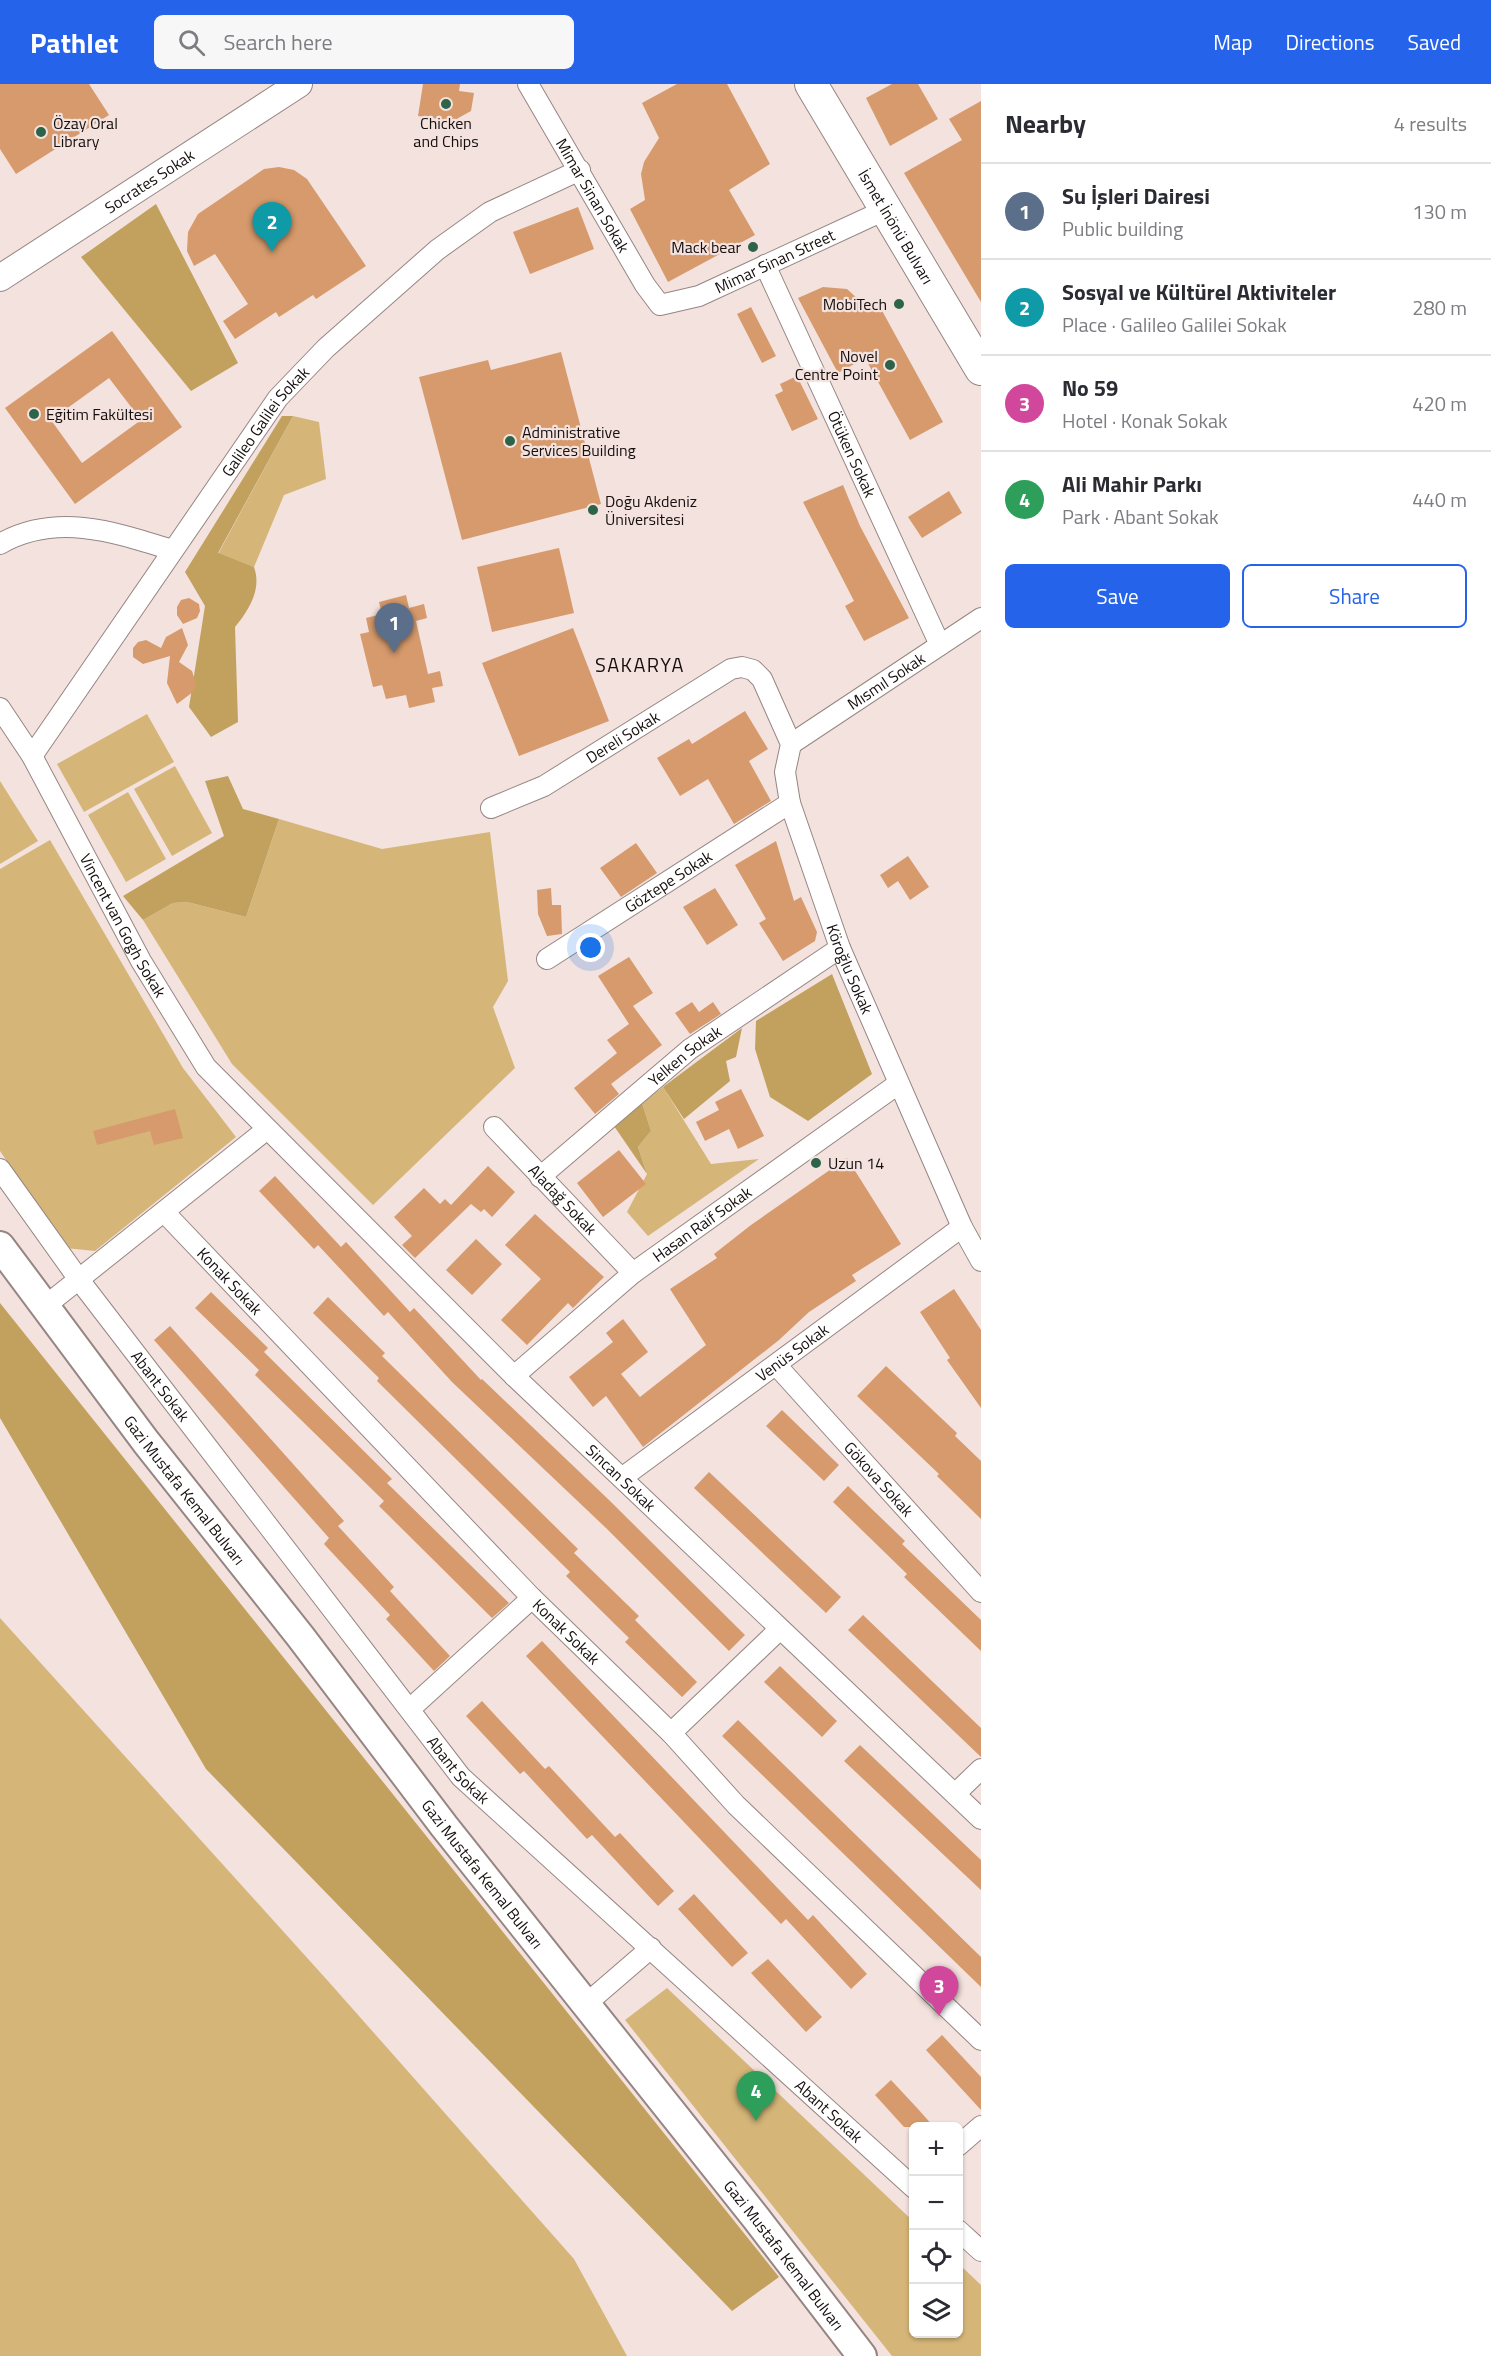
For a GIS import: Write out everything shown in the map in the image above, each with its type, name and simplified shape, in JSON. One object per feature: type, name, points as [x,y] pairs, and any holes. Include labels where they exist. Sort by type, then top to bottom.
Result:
[{"type":"main road","name":"İsmet İnönü Bulvarı","points":[[811,84],[981,369]]},
{"type":"main road","name":"Gazi Mustafa Kemal Bulvarı","points":[[0,1246],[107,1390],[300,1636],[444,1826],[862,2356]]},
{"type":"street","name":"Socrates Sokak","points":[[0,278],[299,84]]},
{"type":"street","name":"Mimar Sinan Sokak","points":[[528,84],[645,285],[660,305]]},
{"type":"street","name":"Galileo Galilei Sokak","points":[[32,756],[269,410],[326,348],[437,250],[490,212],[580,170]]},
{"type":"street","name":"Mimar Sinan Street","points":[[660,305],[699,296],[885,210]]},
{"type":"street","name":"Ötüken Sokak","points":[[765,265],[940,645]]},
{"type":"street","points":[[0,544],[36,530],[69,526],[106,530],[172,550]]},
{"type":"street","name":"Mısmıl Sokak","points":[[791,744],[981,618]]},
{"type":"street","name":"Dereli Sokak","points":[[491,808],[544,786],[731,669],[742,667],[753,670],[762,679],[791,744]]},
{"type":"street","name":"Vincent van Gogh Sokak","points":[[0,708],[32,756],[175,1021],[206,1067],[266,1130]]},
{"type":"street","name":"Köroğlu Sokak","points":[[791,744],[785,772],[790,803],[840,948],[898,1084],[963,1227],[981,1261]]},
{"type":"street","name":"Göztepe Sokak","points":[[547,959],[790,803]]},
{"type":"street","name":"Yelken Sokak","points":[[540,1177],[690,1048],[840,948]]},
{"type":"street","name":"Hasan Raif Sokak","points":[[514,1376],[633,1273],[898,1084]]},
{"type":"street","name":"Aladağ Sokak","points":[[494,1127],[633,1273]]},
{"type":"street","points":[[44,1307],[80,1281],[266,1130]]},
{"type":"street","name":"Sincan Sokak","points":[[266,1130],[514,1376],[981,1819]]},
{"type":"street","name":"Abant Sokak","points":[[0,1169],[80,1281],[411,1708],[461,1777],[909,2183]]},
{"type":"street","name":"Konak Sokak","points":[[165,1213],[532,1598],[670,1733],[736,1805],[981,2040]]},
{"type":"street","name":"Venüs Sokak","points":[[622,1477],[777,1366],[963,1227]]},
{"type":"street","name":"Gökova Sokak","points":[[777,1366],[981,1592]]},
{"type":"street","points":[[411,1708],[532,1598]]},
{"type":"street","points":[[670,1733],[780,1629]]},
{"type":"street","points":[[955,1794],[981,1769]]},
{"type":"street","points":[[586,2004],[651,1948]]},
{"type":"street","points":[[963,2142],[981,2126]]},
{"type":"street","points":[[963,2235],[981,2251]]},
{"type":"shaded area","points":[[156,204],[238,363],[191,391],[81,257]]},
{"type":"shaded area","points":[[282,416],[293,416],[218,553],[254,567],[256,583],[253,599],[235,627],[238,722],[211,737],[189,707],[205,606],[185,572]]},
{"type":"shaded area","points":[[293,416],[319,422],[326,479],[284,495],[254,567],[218,554]]},
{"type":"shaded area","points":[[147,714],[174,762],[84,812],[57,764]]},
{"type":"shaded area","points":[[175,766],[212,833],[172,856],[134,789]]},
{"type":"shaded area","points":[[228,776],[243,809],[279,819],[246,917],[187,902],[173,903],[143,920],[123,896],[224,836],[205,781]]},
{"type":"shaded area","points":[[0,781],[38,841],[0,864]]},
{"type":"shaded area","points":[[128,792],[166,859],[126,882],[88,815]]},
{"type":"shaded area","points":[[279,819],[382,849],[490,832],[508,981],[493,1007],[515,1068],[373,1205],[232,1064],[143,920],[173,903],[187,902],[246,917]]},
{"type":"shaded area","points":[[50,840],[183,1068],[236,1137],[95,1251],[65,1248],[0,1151],[0,869]]},
{"type":"shaded area","points":[[832,974],[872,1074],[808,1121],[770,1097],[755,1049],[756,1021]]},
{"type":"shaded area","points":[[742,1028],[736,1057],[726,1061],[730,1081],[684,1119],[663,1087]]},
{"type":"shaded area","points":[[663,1087],[711,1164],[759,1159],[648,1236],[627,1212],[647,1174],[638,1147],[651,1131],[642,1103]]},
{"type":"shaded area","points":[[642,1103],[651,1131],[638,1147],[647,1174],[614,1126]]},
{"type":"shaded area","points":[[0,1303],[779,2277],[732,2311],[206,1769],[0,1418]]},
{"type":"shaded area","points":[[0,1618],[328,1981],[574,2259],[627,2356],[0,2356]]},
{"type":"shaded area","points":[[667,1988],[909,2217],[909,2338],[963,2338],[963,2268],[981,2285],[981,2356],[892,2356],[625,2020]]},
{"type":"building","name":"Özay Oral Library","points":[[0,84],[89,84],[109,115],[16,174],[0,149]]},
{"type":"building","name":"Chicken and Chips","points":[[423,84],[460,84],[459,91],[474,93],[471,111],[453,121],[418,116]]},
{"type":"building","points":[[677,84],[727,84],[770,164],[729,190],[755,235],[668,282],[630,209],[645,200],[641,174],[644,162],[659,138],[642,103]]},
{"type":"building","points":[[892,84],[918,84],[938,119],[890,146],[866,98]]},
{"type":"building","points":[[981,101],[981,302],[904,173],[962,140],[949,119]]},
{"type":"building","points":[[279,167],[294,170],[307,179],[366,266],[316,299],[313,295],[279,317],[276,312],[235,339],[223,321],[248,304],[215,254],[194,266],[187,251],[188,232],[198,214],[264,169]]},
{"type":"building","points":[[578,207],[594,249],[530,274],[513,232]]},
{"type":"building","name":"Novel Centre Point","points":[[823,287],[847,289],[871,311],[880,307],[943,422],[910,440],[865,358],[838,373],[798,298]]},
{"type":"building","points":[[751,307],[776,356],[762,363],[737,314]]},
{"type":"building","name":"Eğitim Fakültesi","points":[[112,331],[182,427],[75,504],[5,408]],"holes":[[[109,378],[141,420],[82,463],[51,420]]]},
{"type":"building","name":"Administrative Services Building","points":[[561,352],[601,504],[462,540],[419,377],[488,360],[491,370]]},
{"type":"building","points":[[797,376],[818,419],[792,431],[775,395],[783,391],[780,384]]},
{"type":"building","points":[[843,485],[860,526],[909,618],[864,641],[845,606],[854,601],[803,502]]},
{"type":"building","points":[[949,491],[962,513],[922,538],[908,517]]},
{"type":"building","points":[[559,548],[574,613],[492,632],[477,567]]},
{"type":"building","points":[[406,595],[409,608],[424,604],[427,618],[416,621],[428,674],[440,671],[443,686],[432,688],[435,702],[409,708],[406,695],[386,699],[382,685],[373,687],[360,634],[369,632],[366,618],[382,614],[379,602]]},
{"type":"building","points":[[189,598],[199,604],[200,611],[197,618],[183,624],[177,615],[177,607],[181,600]]},
{"type":"building","points":[[182,628],[188,645],[179,662],[192,671],[196,684],[193,692],[177,704],[167,683],[170,656],[143,664],[133,657],[133,648],[138,642],[146,640],[161,648],[166,637]]},
{"type":"building","points":[[573,628],[609,721],[519,756],[482,663]]},
{"type":"building","points":[[745,711],[768,749],[749,761],[771,801],[734,824],[708,779],[680,796],[657,758],[689,739],[692,744]]},
{"type":"building","points":[[776,841],[794,901],[801,897],[817,932],[815,941],[783,961],[759,923],[766,919],[735,865]]},
{"type":"building","points":[[636,843],[657,873],[621,897],[600,868]]},
{"type":"building","points":[[908,856],[929,887],[910,900],[898,881],[888,888],[880,875]]},
{"type":"building","points":[[551,888],[552,905],[561,905],[562,934],[547,936],[538,914],[537,890]]},
{"type":"building","points":[[715,888],[738,925],[707,945],[683,907]]},
{"type":"building","points":[[629,957],[653,993],[633,1006],[662,1045],[611,1084],[619,1094],[595,1114],[574,1088],[617,1053],[607,1040],[629,1024],[598,976]]},
{"type":"building","points":[[692,1002],[699,1012],[713,1002],[721,1014],[690,1034],[675,1013]]},
{"type":"building","points":[[741,1089],[764,1136],[738,1149],[729,1129],[705,1141],[696,1122],[719,1110],[715,1102]]},
{"type":"building","points":[[175,1109],[183,1138],[154,1145],[150,1131],[97,1145],[93,1131]]},
{"type":"building","points":[[619,1150],[646,1184],[603,1217],[577,1183]]},
{"type":"building","points":[[847,1158],[901,1244],[852,1275],[856,1281],[809,1312],[779,1340],[643,1447],[606,1396],[593,1407],[569,1377],[613,1342],[606,1333],[623,1319],[648,1352],[621,1374],[640,1397],[706,1345],[670,1289],[717,1258],[714,1254],[751,1225]]},
{"type":"building","points":[[488,1166],[515,1192],[492,1217],[484,1209],[481,1212],[471,1204],[415,1258],[402,1245],[412,1236],[394,1217],[424,1188],[440,1204],[445,1199],[451,1205]]},
{"type":"building","points":[[275,1176],[341,1247],[346,1242],[410,1312],[414,1308],[481,1380],[609,1500],[745,1635],[729,1651],[606,1528],[452,1382],[388,1312],[384,1316],[318,1245],[314,1249],[259,1191]]},
{"type":"building","points":[[535,1214],[604,1277],[573,1308],[568,1303],[527,1345],[501,1320],[541,1279],[505,1245]]},
{"type":"building","points":[[476,1239],[502,1264],[472,1295],[446,1270]]},
{"type":"building","points":[[954,1289],[981,1330],[981,1408],[947,1360],[950,1358],[920,1312]]},
{"type":"building","points":[[211,1292],[268,1348],[264,1352],[392,1479],[387,1483],[509,1603],[492,1618],[379,1506],[384,1501],[255,1375],[259,1370],[195,1308]]},
{"type":"building","points":[[328,1297],[385,1353],[382,1356],[578,1549],[574,1553],[639,1616],[635,1620],[697,1682],[682,1697],[625,1642],[629,1638],[566,1576],[570,1572],[377,1381],[379,1378],[313,1313]]},
{"type":"building","points":[[170,1326],[344,1521],[338,1526],[394,1587],[390,1591],[450,1656],[434,1671],[386,1619],[390,1615],[324,1544],[329,1538],[154,1340]]},
{"type":"building","points":[[886,1366],[957,1433],[955,1436],[981,1461],[981,1519],[937,1476],[939,1474],[857,1396]]},
{"type":"building","points":[[782,1410],[839,1465],[824,1481],[766,1426]]},
{"type":"building","points":[[709,1472],[841,1597],[826,1613],[694,1488]]},
{"type":"building","points":[[848,1486],[905,1541],[902,1544],[981,1620],[981,1651],[904,1577],[907,1574],[833,1502]]},
{"type":"building","points":[[863,1615],[981,1728],[981,1757],[848,1630]]},
{"type":"building","points":[[542,1641],[808,1920],[813,1915],[867,1974],[851,1989],[786,1919],[781,1924],[526,1656]]},
{"type":"building","points":[[780,1666],[837,1721],[822,1737],[764,1682]]},
{"type":"building","points":[[482,1701],[545,1769],[549,1766],[615,1837],[620,1833],[674,1891],[658,1906],[592,1835],[587,1839],[524,1771],[520,1774],[466,1716]]},
{"type":"building","points":[[738,1720],[981,1957],[981,1987],[722,1736]]},
{"type":"building","points":[[860,1745],[981,1860],[981,1890],[844,1761]]},
{"type":"building","points":[[694,1894],[748,1953],[732,1967],[678,1909]]},
{"type":"building","points":[[768,1959],[822,2017],[806,2032],[751,1973]]},
{"type":"building","points":[[942,2035],[981,2077],[981,2110],[926,2050]]},
{"type":"building","points":[[891,2080],[929,2122],[909,2122],[909,2127],[904,2127],[875,2095]]},
{"type":"place","name":"Chicken and Chips","points":[[446,104]]},
{"type":"place","name":"Özay Oral Library","points":[[41,132]]},
{"type":"place","name":"Mack bear","points":[[753,247]]},
{"type":"place","name":"Sosyal ve Kültürel Aktiviteler","points":[[272,252]]},
{"type":"place","name":"MobiTech","points":[[899,304]]},
{"type":"place","name":"Novel Centre Point","points":[[890,365]]},
{"type":"place","name":"Eğitim Fakültesi","points":[[34,414]]},
{"type":"place","name":"Administrative Services Building","points":[[510,441]]},
{"type":"place","name":"Doğu Akdeniz Üniversitesi","points":[[593,510]]},
{"type":"place","name":"Su İşleri Dairesi","points":[[394,653]]},
{"type":"place","name":"Uzun 14","points":[[816,1163]]},
{"type":"place","name":"No 59","points":[[939,2016]]},
{"type":"place","name":"Ali Mahir Parkı","points":[[756,2121]]},
{"type":"district","name":"SAKARYA","points":[[640,665]]}]
